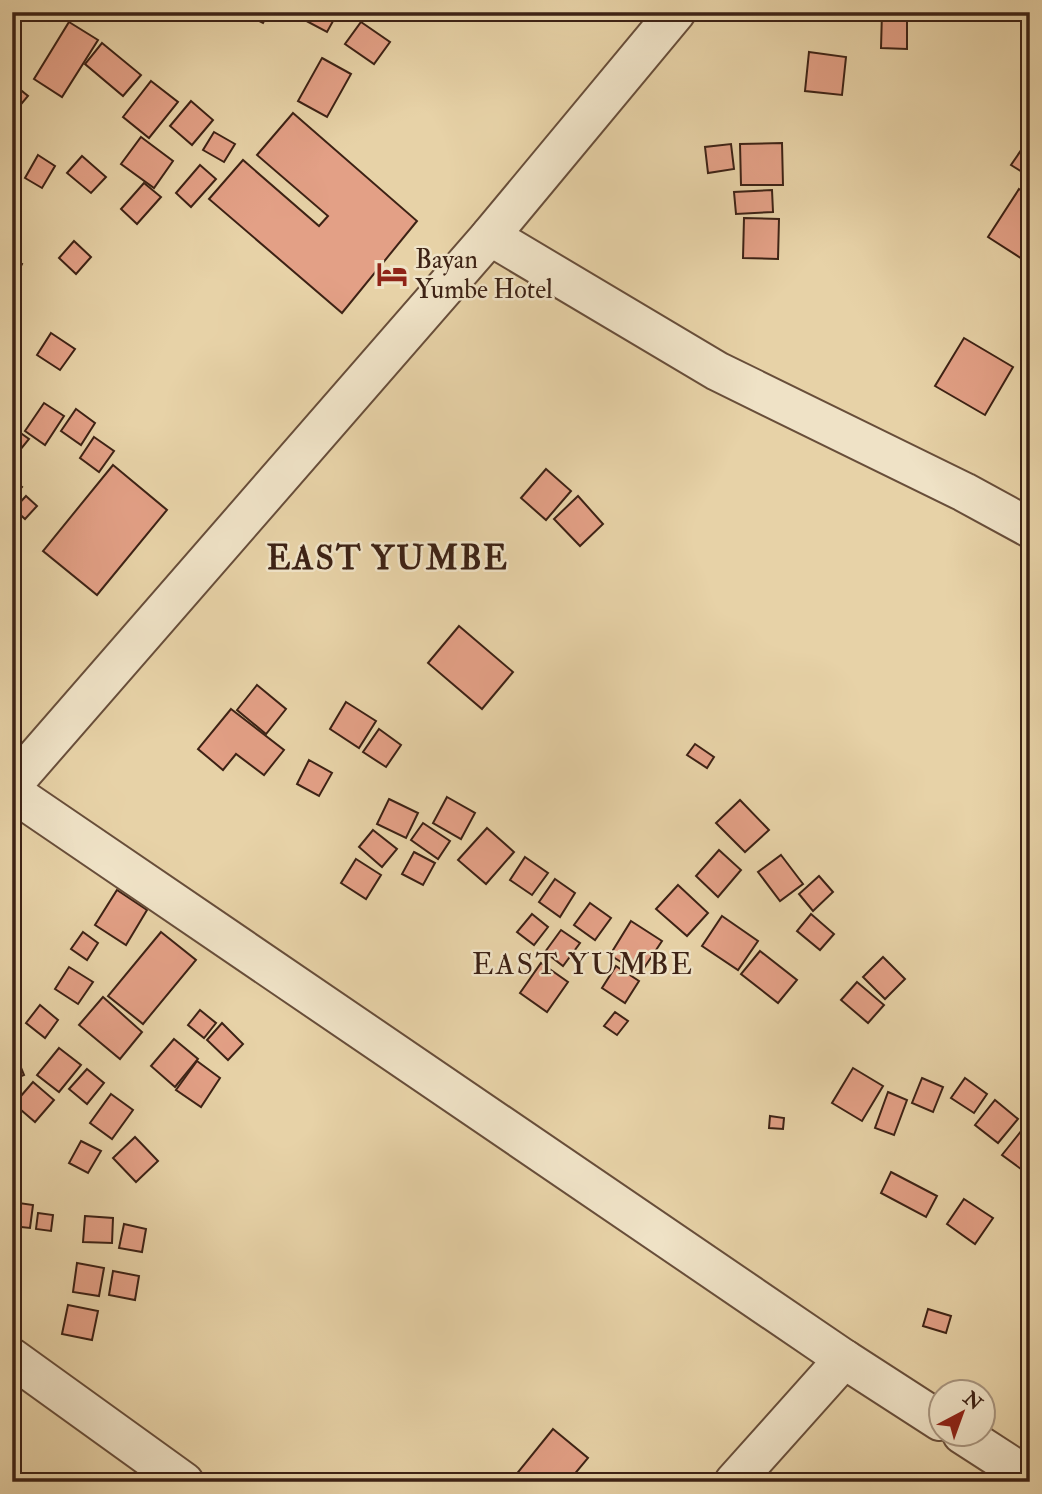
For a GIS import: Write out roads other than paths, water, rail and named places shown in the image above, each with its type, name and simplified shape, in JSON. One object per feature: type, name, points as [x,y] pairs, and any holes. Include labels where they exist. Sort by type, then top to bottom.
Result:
[{"type":"street","points":[[12,785],[490,236],[676,12]]},
{"type":"street","points":[[490,236],[717,371],[964,492],[1030,528]]},
{"type":"street","points":[[12,792],[844,1359],[926,1412]]},
{"type":"street","points":[[12,1358],[184,1482]]},
{"type":"street","points":[[734,1482],[844,1359]]},
{"type":"street","points":[[984,1448],[1030,1478]]},
{"type":"place","name":"Bayan Yumbe Hotel","points":[[392,274]]},
{"type":"district","name":"EAST YUMBE","points":[[388,557]]},
{"type":"district","name":"EAST YUMBE","points":[[583,964]]}]
